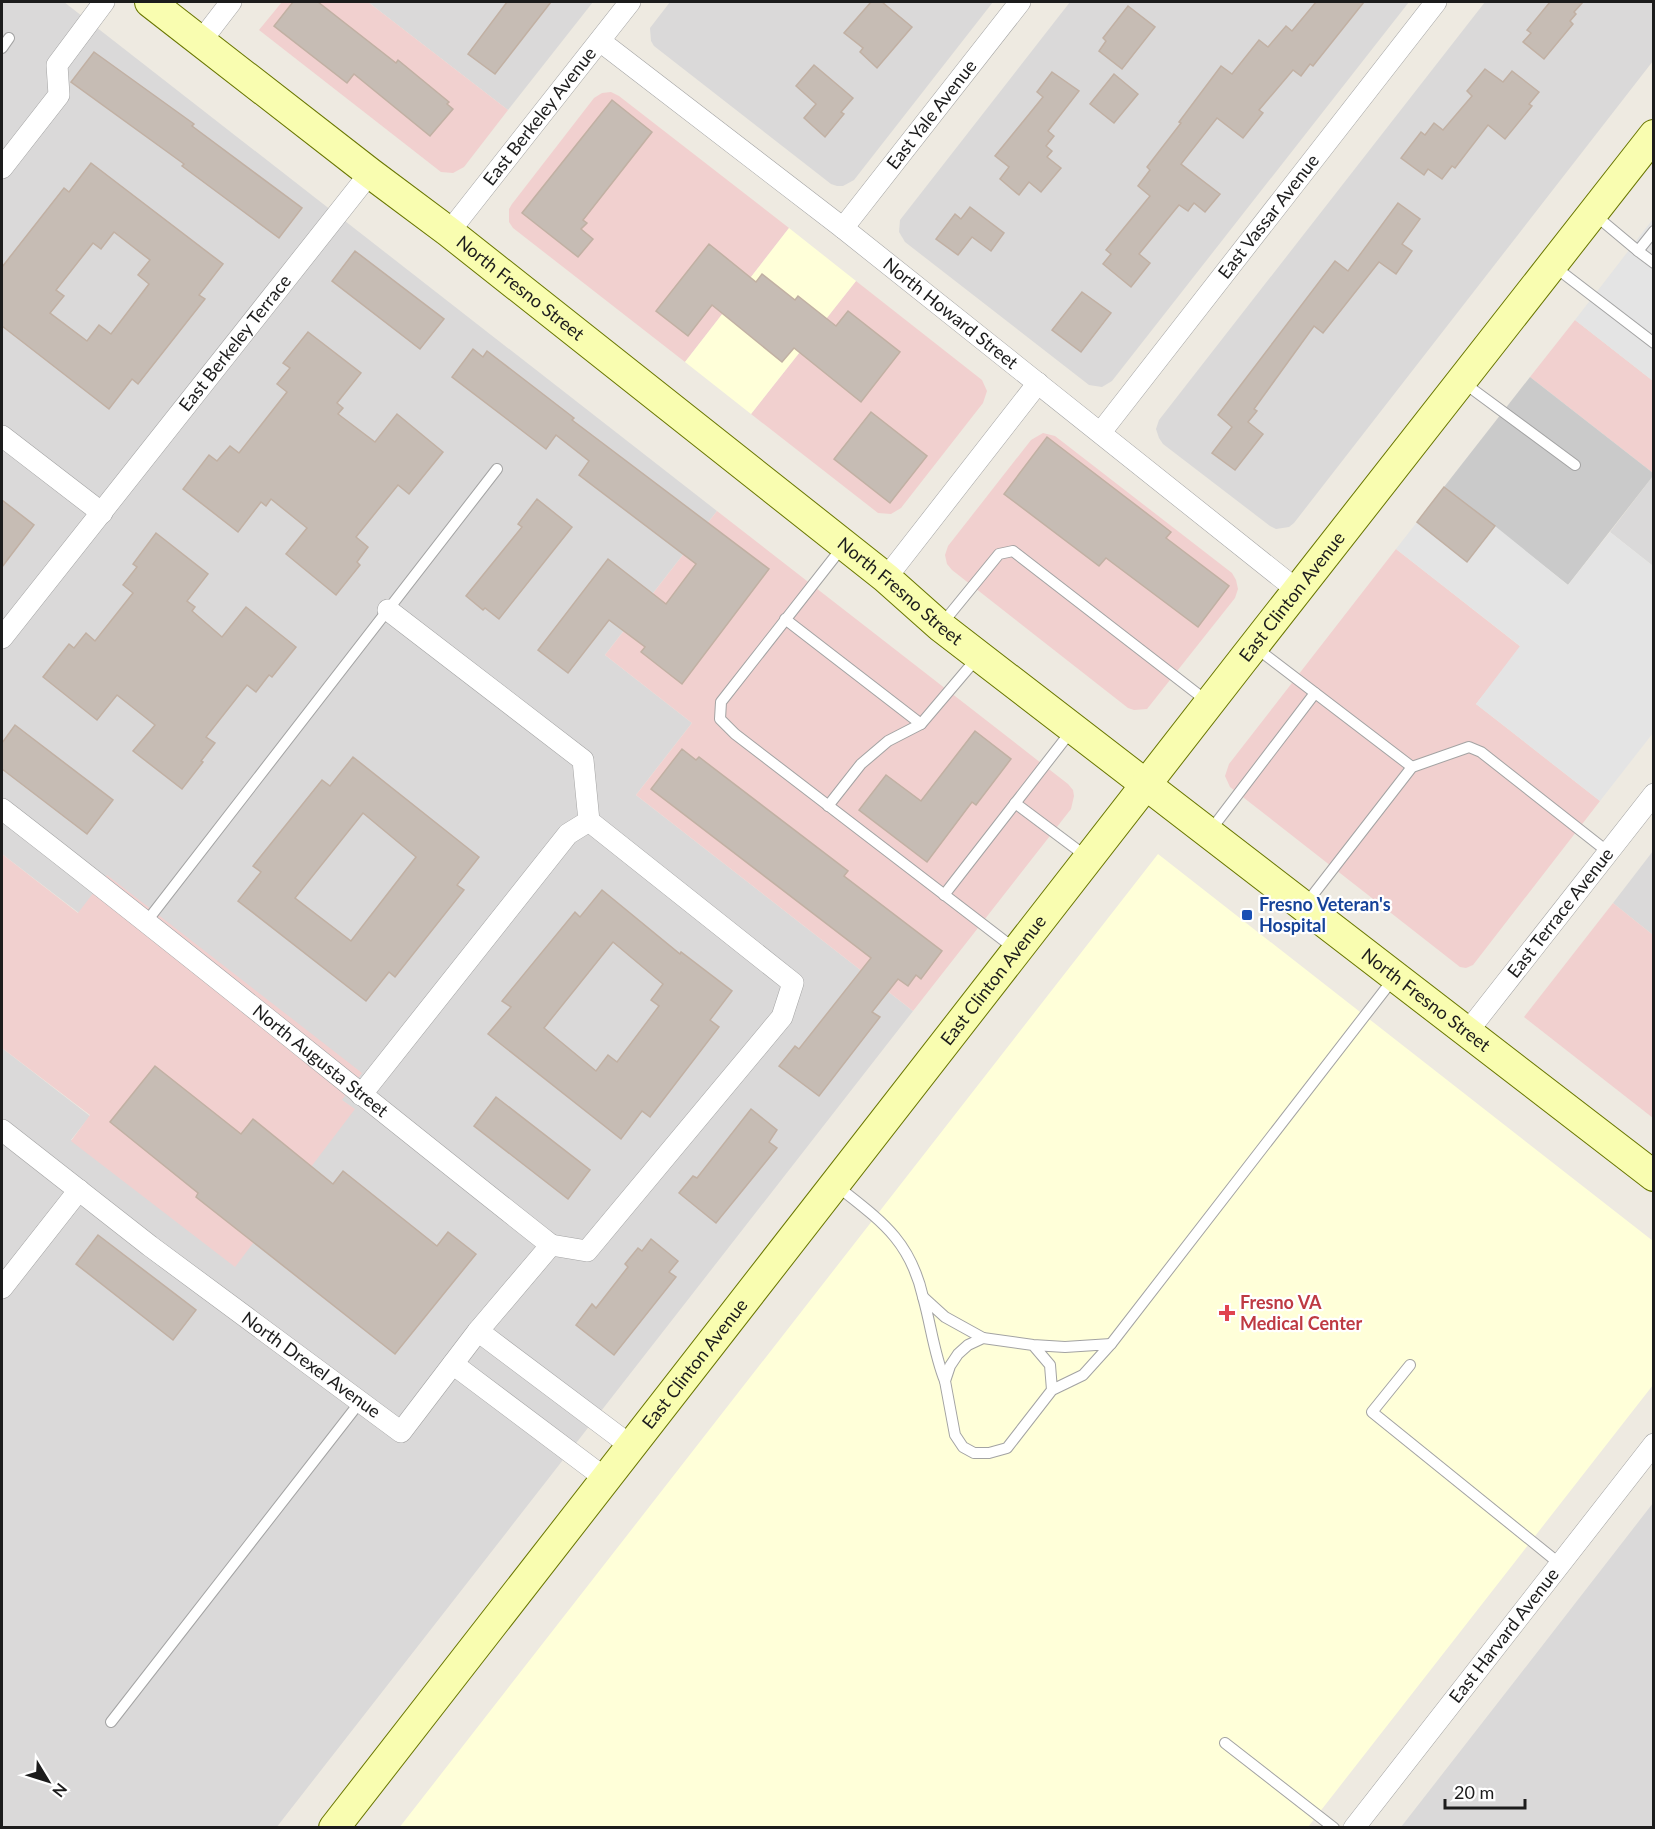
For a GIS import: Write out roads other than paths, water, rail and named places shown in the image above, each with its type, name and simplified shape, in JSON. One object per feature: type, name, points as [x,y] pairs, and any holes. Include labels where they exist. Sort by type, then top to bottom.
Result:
[{"type":"main road","name":"North Fresno Street","points":[[150,2],[449,232],[886,578],[940,626],[1396,975],[1653,1176]]},
{"type":"main road","name":"East Clinton Avenue","points":[[334,1827],[1297,590],[1651,142]]},
{"type":"street","points":[[2,168],[59,95],[57,65],[104,2]]},
{"type":"street","points":[[201,41],[231,2]]},
{"type":"street","name":"East Berkeley Avenue","points":[[449,232],[630,2]]},
{"type":"street","name":"East Yale Avenue","points":[[843,228],[1020,2]]},
{"type":"street","name":"East Vassar Avenue","points":[[1101,432],[1436,2]]},
{"type":"street","name":"North Howard Street","points":[[600,40],[843,228],[1297,590]]},
{"type":"street","name":"East Berkeley Terrace","points":[[102,513],[370,173]]},
{"type":"street","points":[[886,578],[1038,383]]},
{"type":"street","points":[[2,436],[102,513],[2,638]]},
{"type":"street","points":[[388,610],[583,760],[589,821],[792,983],[782,1017],[587,1251],[551,1245],[453,1364],[606,1479]]},
{"type":"street","name":"East Terrace Avenue","points":[[1468,1031],[1653,794]]},
{"type":"street","name":"North Augusta Street","points":[[2,809],[147,921],[361,1095],[551,1245]]},
{"type":"street","points":[[361,1095],[567,834],[589,821]]},
{"type":"street","name":"North Drexel Avenue","points":[[2,1130],[150,1246],[401,1432],[453,1364]]},
{"type":"street","points":[[2,1288],[79,1190]]},
{"type":"street","points":[[478,1331],[631,1446]]},
{"type":"street","name":"East Harvard Avenue","points":[[1354,1827],[1653,1444]]},
{"type":"lane","points":[[2,48],[9,38]]},
{"type":"lane","points":[[1593,213],[1653,263]]},
{"type":"lane","points":[[1638,251],[1653,231]]},
{"type":"lane","points":[[1552,265],[1653,343]]},
{"type":"lane","points":[[1461,381],[1575,465]]},
{"type":"lane","points":[[147,921],[497,469]]},
{"type":"lane","points":[[844,545],[721,702],[720,719],[735,734],[1017,951]]},
{"type":"lane","points":[[940,626],[999,554],[1012,550],[1209,703]]},
{"type":"lane","points":[[785,619],[921,724]]},
{"type":"lane","points":[[1254,646],[1412,767]]},
{"type":"lane","points":[[828,806],[861,764],[888,741],[921,724],[979,655]]},
{"type":"lane","points":[[1210,832],[1315,693]]},
{"type":"lane","points":[[944,895],[1074,727]]},
{"type":"lane","points":[[1305,905],[1412,767],[1469,747],[1481,752],[1608,852]]},
{"type":"lane","points":[[1015,803],[1088,858]]},
{"type":"lane","points":[[835,1184],[879,1220],[903,1247],[912,1262],[932,1330],[935,1356],[945,1381],[955,1435],[963,1447],[974,1453],[989,1453],[1006,1448],[1052,1390],[1083,1375],[1111,1344],[1396,975]]},
{"type":"lane","points":[[923,1297],[945,1317],[983,1338],[1065,1347],[1111,1344]]},
{"type":"lane","points":[[945,1381],[950,1366],[958,1354],[968,1345],[983,1338]]},
{"type":"lane","points":[[1033,1345],[1050,1365],[1052,1390]]},
{"type":"lane","points":[[1410,1365],[1372,1412],[1560,1564]]},
{"type":"lane","points":[[111,1722],[360,1402]]},
{"type":"lane","points":[[1226,1743],[1334,1827]]},
{"type":"place","name":"Fresno Veteran's Hospital","points":[[1247,915]]},
{"type":"place","name":"Fresno VA Medical Center","points":[[1227,1313]]}]
